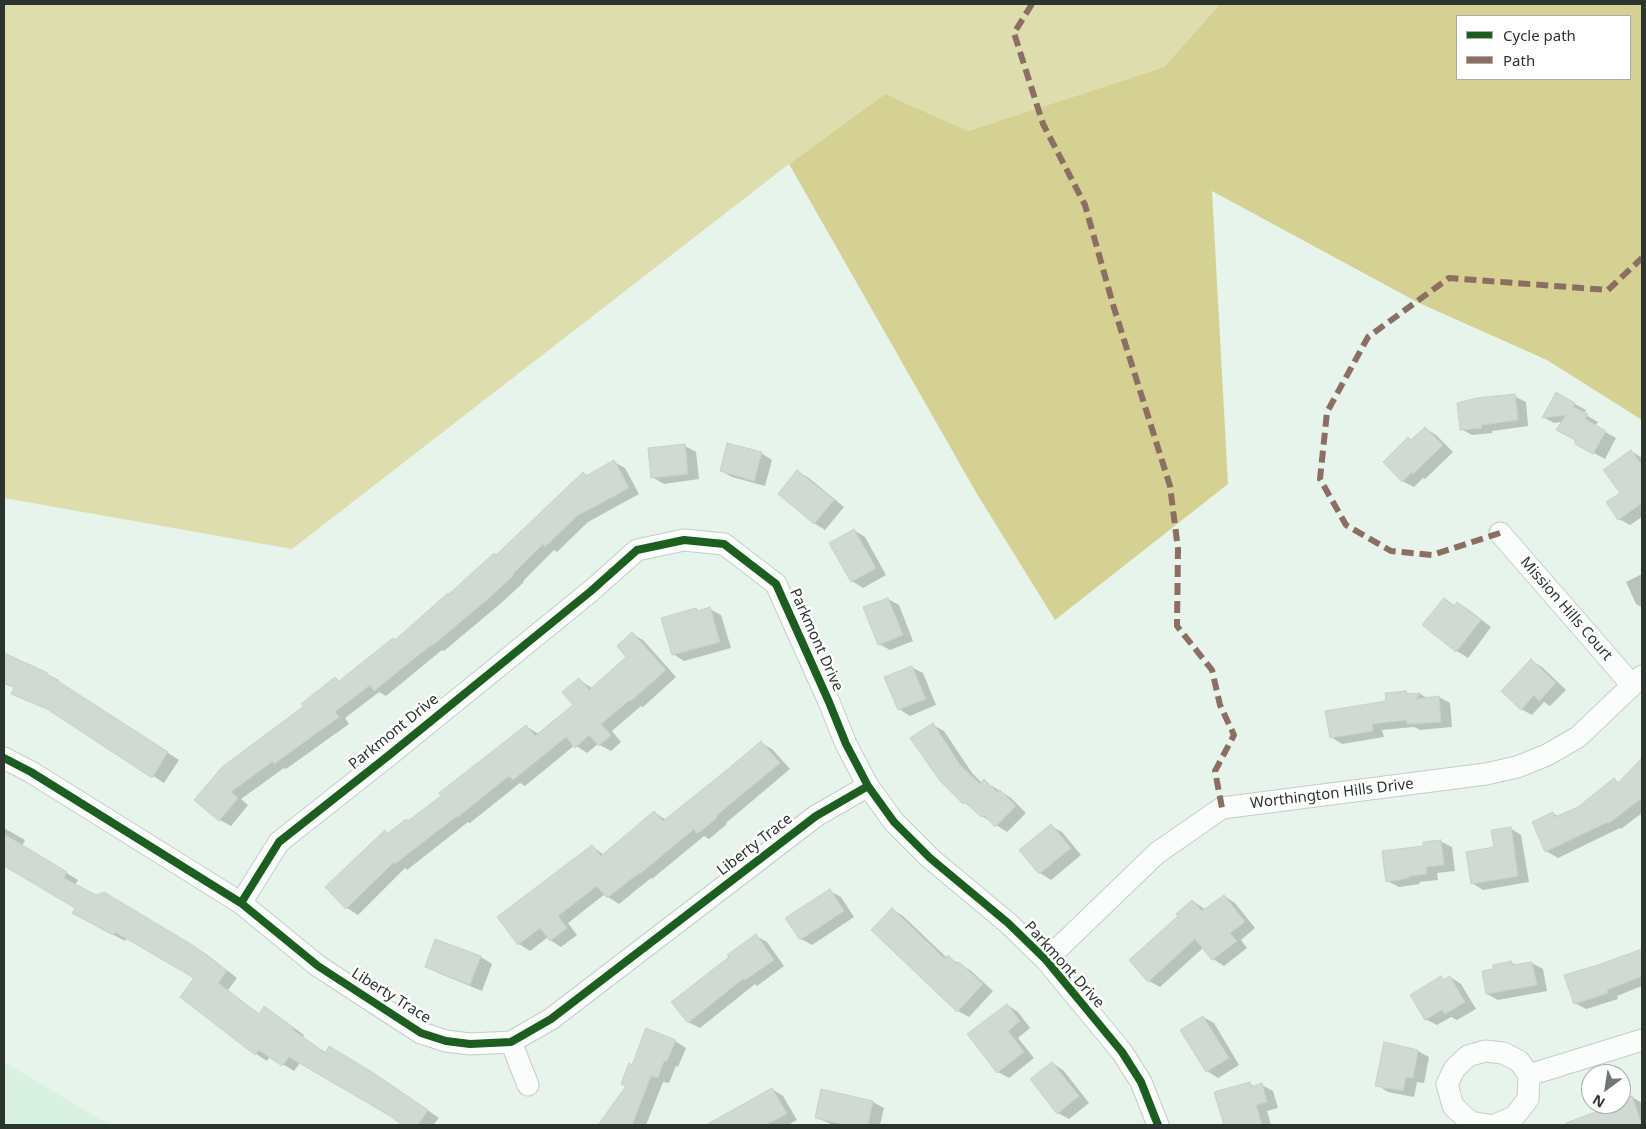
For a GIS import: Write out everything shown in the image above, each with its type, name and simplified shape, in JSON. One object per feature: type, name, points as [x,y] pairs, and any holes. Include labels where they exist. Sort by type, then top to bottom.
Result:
[{"type":"street","name":"Mission Hills Court","points":[[1500,532],[1637,681]]},
{"type":"street","name":"Parkmont Drive","points":[[240,903],[279,842],[388,756],[637,550],[684,540],[724,544],[776,584],[846,744],[868,786],[894,822],[930,858],[1008,923],[1046,960],[1122,1052],[1141,1082],[1158,1125]]},
{"type":"street","name":"Worthington Hills Drive","points":[[1046,960],[1156,853],[1222,808],[1486,774],[1518,767],[1547,755],[1578,737],[1637,681]]},
{"type":"street","name":"Liberty Trace","points":[[4,758],[39,777],[240,903],[318,966],[421,1033],[446,1041],[470,1044],[511,1042],[551,1020],[816,816],[868,786]]},
{"type":"street","points":[[1530,1075],[1642,1040]]},
{"type":"street","points":[[511,1042],[528,1085]]},
{"type":"street","points":[[1488,1125],[1470,1122],[1453,1106],[1447,1084],[1455,1068],[1468,1056],[1485,1051],[1503,1053],[1519,1061],[1530,1075],[1528,1099],[1514,1118],[1495,1125]]},
{"type":"shaded area","points":[[1220,4],[1642,4],[1642,420],[1547,360],[1419,303],[1212,191],[1228,484],[1055,620],[977,494],[789,164],[885,94],[968,131],[1164,67]]},
{"type":"shaded area","points":[[4,1062],[110,1125],[4,1125]]},
{"type":"green space","points":[[4,4],[1220,4],[1164,67],[968,131],[885,94],[789,164],[292,549],[4,498]]},
{"type":"building","points":[[1556,392],[1575,403],[1573,407],[1588,414],[1585,419],[1606,431],[1593,454],[1575,444],[1575,440],[1556,430],[1566,415],[1542,418]]},
{"type":"building","points":[[1515,394],[1518,420],[1481,425],[1482,428],[1460,430],[1457,403],[1477,398]]},
{"type":"building","points":[[1425,427],[1443,445],[1402,482],[1383,462],[1408,437],[1411,440]]},
{"type":"building","points":[[727,443],[762,452],[754,481],[720,471]]},
{"type":"building","points":[[685,444],[688,474],[651,478],[648,448]]},
{"type":"building","points":[[1631,450],[1642,465],[1642,503],[1618,520],[1606,502],[1620,493],[1603,470]]},
{"type":"building","points":[[614,460],[629,488],[577,516],[545,547],[543,544],[489,598],[432,646],[374,691],[370,685],[335,712],[339,717],[274,764],[273,761],[231,792],[238,798],[219,821],[194,800],[222,767],[304,706],[301,704],[335,677],[339,681],[393,638],[395,640],[494,553],[496,555],[583,472],[586,476]]},
{"type":"building","points":[[797,470],[834,500],[814,524],[778,494]]},
{"type":"building","points":[[854,529],[876,568],[851,582],[829,543]]},
{"type":"building","points":[[888,598],[903,635],[878,645],[863,607]]},
{"type":"building","points":[[1444,598],[1454,606],[1457,602],[1481,620],[1456,652],[1422,625]]},
{"type":"building","points":[[710,607],[720,642],[672,655],[661,618],[696,608],[697,611]]},
{"type":"building","points":[[632,632],[666,670],[601,724],[611,735],[599,746],[589,735],[575,748],[566,737],[513,780],[509,776],[458,817],[395,864],[394,862],[346,909],[325,887],[385,830],[387,834],[406,819],[408,821],[441,796],[439,793],[526,725],[535,736],[573,705],[562,692],[579,678],[589,690],[626,657],[617,646]]},
{"type":"building","points":[[4,653],[48,673],[168,752],[152,778],[47,709],[11,694],[14,687],[4,683]]},
{"type":"building","points":[[1531,659],[1556,683],[1539,701],[1534,695],[1521,710],[1501,691]]},
{"type":"building","points":[[912,666],[926,699],[898,710],[884,677]]},
{"type":"building","points":[[1406,691],[1406,694],[1420,693],[1416,699],[1439,696],[1441,722],[1407,724],[1407,720],[1372,724],[1373,731],[1330,738],[1325,711],[1386,701],[1385,693]]},
{"type":"building","points":[[933,723],[960,765],[980,784],[984,779],[997,792],[1000,790],[1016,806],[995,827],[985,816],[981,817],[965,802],[963,804],[940,781],[910,738]]},
{"type":"building","points":[[761,741],[780,763],[697,834],[694,829],[640,874],[607,898],[597,886],[558,916],[567,928],[550,941],[540,928],[518,945],[497,917],[592,845],[601,856],[654,811],[663,821]]},
{"type":"building","points":[[1642,758],[1642,798],[1609,823],[1545,852],[1532,822],[1553,812],[1555,817],[1578,807],[1614,778],[1618,783]]},
{"type":"building","points":[[1051,824],[1071,848],[1039,874],[1019,850]]},
{"type":"building","points":[[1511,827],[1518,876],[1471,884],[1466,852],[1494,847],[1491,830]]},
{"type":"building","points":[[4,834],[67,872],[64,878],[96,895],[104,892],[194,946],[227,971],[218,983],[259,1014],[264,1006],[325,1053],[329,1046],[372,1072],[428,1110],[418,1125],[402,1125],[390,1116],[289,1057],[282,1066],[259,1050],[255,1055],[180,997],[194,978],[115,932],[113,935],[72,913],[75,908],[4,866]]},
{"type":"building","points":[[1441,840],[1444,865],[1426,867],[1427,874],[1386,882],[1382,851],[1423,846],[1423,842]]},
{"type":"building","points":[[830,889],[844,911],[800,940],[785,918]]},
{"type":"building","points":[[1224,895],[1245,922],[1230,933],[1237,941],[1212,960],[1195,939],[1148,982],[1129,960],[1178,916],[1176,914],[1192,900],[1202,911]]},
{"type":"building","points":[[892,908],[945,959],[948,955],[957,964],[959,962],[983,984],[957,1012],[871,930]]},
{"type":"building","points":[[756,934],[774,960],[745,980],[744,978],[688,1023],[671,1002],[729,957],[727,955]]},
{"type":"building","points":[[435,939],[481,956],[470,985],[425,967]]},
{"type":"building","points":[[1642,949],[1642,976],[1607,990],[1608,993],[1574,1004],[1564,975]]},
{"type":"building","points":[[1511,961],[1512,965],[1532,962],[1537,985],[1486,994],[1482,971],[1493,969],[1493,965]]},
{"type":"building","points":[[1441,976],[1443,980],[1450,976],[1465,1002],[1445,1014],[1442,1010],[1425,1020],[1410,995]]},
{"type":"building","points":[[1007,1004],[1020,1021],[1008,1031],[1024,1052],[997,1073],[967,1034]]},
{"type":"building","points":[[1203,1016],[1229,1058],[1206,1072],[1180,1030]]},
{"type":"building","points":[[646,1028],[676,1040],[667,1061],[664,1061],[658,1078],[651,1076],[632,1125],[598,1125],[626,1086],[621,1084],[629,1063],[632,1065]]},
{"type":"building","points":[[1384,1042],[1418,1050],[1413,1078],[1406,1077],[1403,1091],[1375,1086]]},
{"type":"building","points":[[1052,1062],[1079,1096],[1057,1114],[1030,1079]]},
{"type":"building","points":[[1250,1082],[1251,1087],[1262,1083],[1267,1102],[1256,1105],[1262,1125],[1224,1125],[1214,1092]]},
{"type":"building","points":[[772,1088],[787,1114],[765,1125],[706,1125]]},
{"type":"building","points":[[821,1089],[873,1101],[868,1125],[846,1125],[815,1118]]},
{"type":"building","points":[[1631,1096],[1642,1125],[1566,1125],[1566,1123],[1590,1114],[1631,1114]]},
{"type":"marked path","points":[[1032,4],[1014,33],[1043,124],[1085,205],[1114,308],[1170,486],[1178,549],[1177,626],[1212,670],[1220,705],[1234,735],[1215,771],[1222,808]]},
{"type":"marked path","points":[[1500,533],[1432,555],[1391,551],[1346,525],[1320,479],[1327,412],[1368,337],[1449,278],[1608,290],[1642,258]]},
{"type":"cycle path","points":[[241,903],[279,842],[591,591],[637,550],[684,540],[724,544],[776,584],[846,744],[868,786],[894,822],[930,858],[1008,923],[1046,960],[1122,1052],[1141,1082],[1158,1125]]},
{"type":"cycle path","points":[[4,758],[31,772],[241,903],[318,966],[421,1033],[446,1041],[470,1044],[511,1042],[551,1019],[816,816],[868,786]]}]
